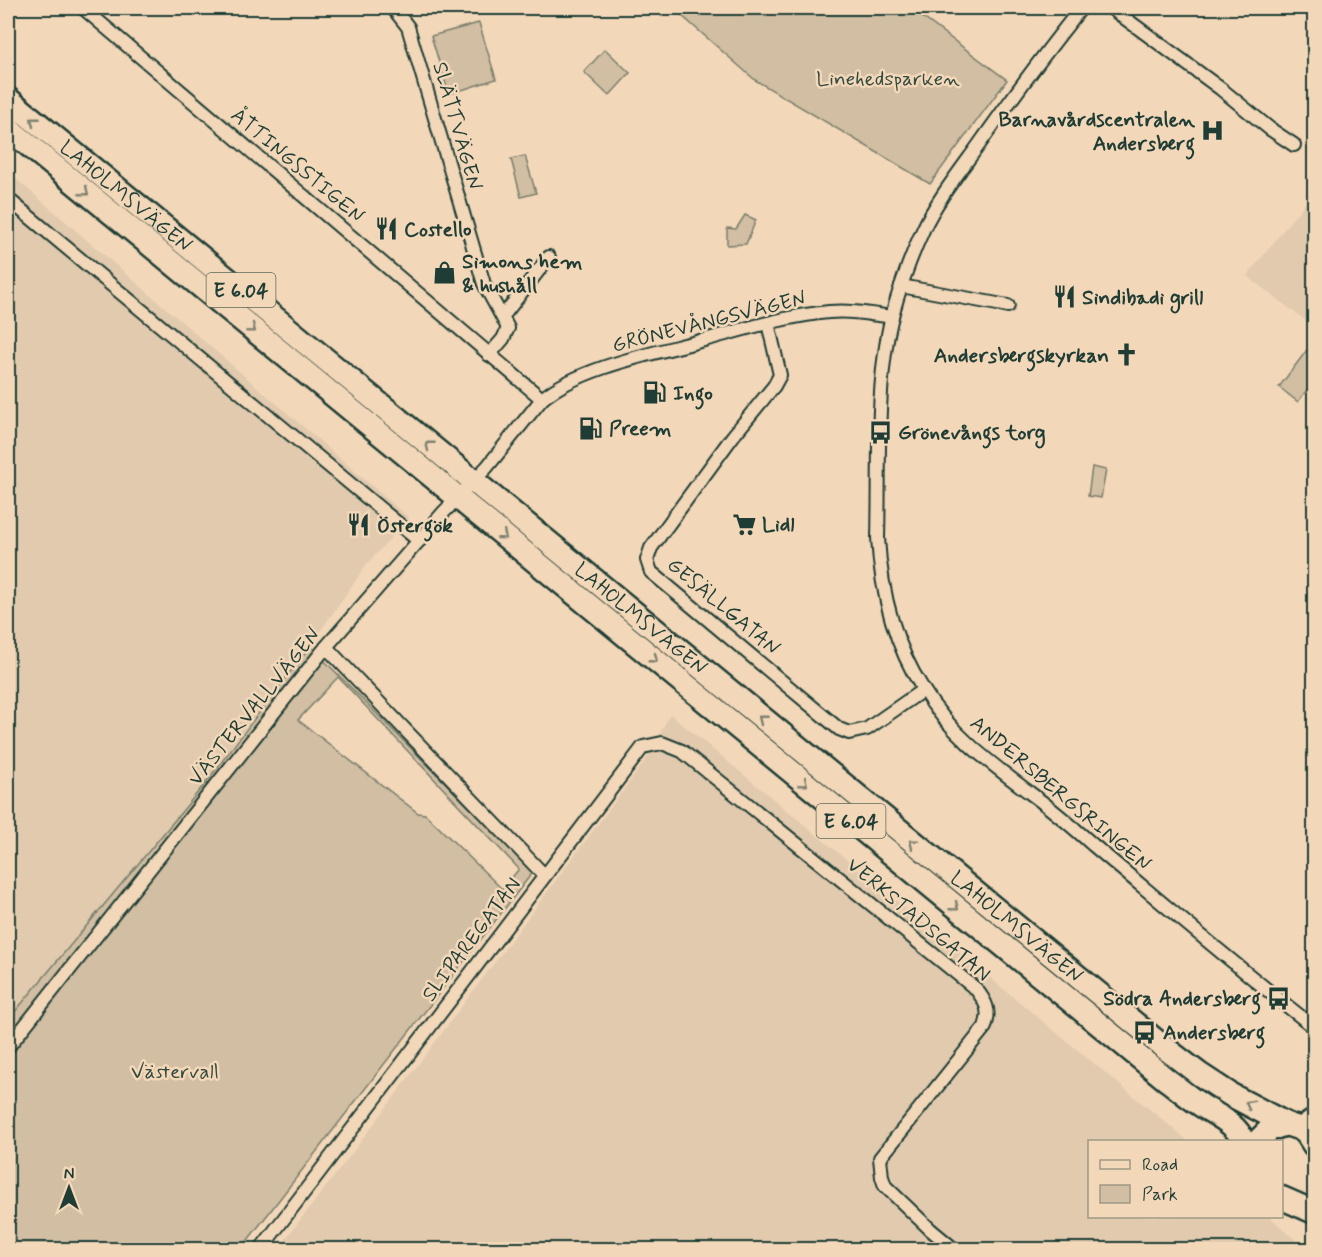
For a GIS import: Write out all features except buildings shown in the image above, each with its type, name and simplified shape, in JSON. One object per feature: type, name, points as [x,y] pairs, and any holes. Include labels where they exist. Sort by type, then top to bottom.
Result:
[{"type":"highway","name":"LAHOLMSVÄGEN","points":[[8,99],[1161,1045],[1223,1090],[1307,1134],[1314,1145]]},
{"type":"highway","name":"LAHOLMSVÄGEN","points":[[8,128],[1167,1080],[1224,1119],[1239,1132],[1243,1140]]},
{"type":"highway","points":[[1259,1140],[1269,1130],[1291,1126]]},
{"type":"highway","points":[[1283,1199],[1314,1212]]},
{"type":"street","name":"ÅTTINGSSTIGEN","points":[[82,8],[543,399]]},
{"type":"street","name":"SLÄTTVÄGEN","points":[[393,8],[408,27],[484,284],[503,316]]},
{"type":"street","name":"ANDERSBERGSRINGEN","points":[[1081,8],[1030,73],[960,171],[924,228],[901,286],[885,351],[881,393],[878,538],[879,562],[888,608],[902,648],[923,690],[941,714],[980,754],[1032,794],[1314,1027]]},
{"type":"street","points":[[1111,8],[1294,145]]},
{"type":"street","points":[[8,199],[419,541]]},
{"type":"street","points":[[489,355],[503,339],[508,328],[503,316],[549,257]]},
{"type":"street","points":[[901,286],[1008,306]]},
{"type":"street","name":"GRÖNEVÅNGSVÄGEN","points":[[543,399],[552,391],[588,374],[650,354],[797,316],[830,311],[851,311],[892,317]]},
{"type":"street","name":"GESÄLLGATAN","points":[[768,323],[780,375],[651,548],[647,560],[651,572],[839,729],[849,733],[867,729],[923,690]]},
{"type":"street","name":"VÄSTERVALLVÄGEN","points":[[8,1047],[326,647],[475,480],[543,399]]},
{"type":"street","name":"SLIPAREGATAN","points":[[260,1250],[544,875],[326,647]]},
{"type":"street","name":"VERKSTADSGATAN","points":[[544,875],[643,747],[662,743],[682,751],[976,989],[988,1007],[985,1027],[880,1158],[885,1186],[955,1250]]},
{"type":"street","points":[[1291,1126],[1314,1114]]},
{"type":"shaded area","points":[[8,172],[409,518],[366,565],[310,646],[204,785],[8,1020]]},
{"type":"shaded area","points":[[1314,193],[1314,327],[1247,276]]},
{"type":"shaded area","points":[[670,714],[1187,1140],[1088,1140],[1088,1218],[1271,1218],[1305,1249],[277,1250],[648,757]]},
{"type":"green space","name":"Linehedsparken","points":[[673,8],[910,8],[1007,80],[930,184],[755,80]]},
{"type":"green space","points":[[479,23],[496,79],[449,94],[431,36]]},
{"type":"green space","points":[[605,49],[630,73],[609,96],[584,72]]},
{"type":"green space","points":[[525,156],[536,193],[521,197],[511,159]]},
{"type":"green space","points":[[745,215],[756,220],[746,244],[727,245],[727,228],[736,229]]},
{"type":"green space","points":[[1310,346],[1314,350],[1314,380],[1298,402],[1279,387]]},
{"type":"green space","points":[[1092,467],[1106,470],[1101,498],[1088,496]]},
{"type":"green space","name":"Västervall","points":[[310,646],[533,872],[241,1249],[8,1250],[8,1020],[204,785]],"holes":[[[338,677],[519,869],[502,889],[425,814],[418,813],[298,720]]]},
{"type":"place","name":"Barnavårdscentralen Andersberg","points":[[1213,131]]},
{"type":"place","name":"Costello","points":[[386,229]]},
{"type":"place","name":"Simons hem & hushåll","points":[[444,273]]},
{"type":"place","name":"Sindibadi grill","points":[[1064,297]]},
{"type":"place","name":"Andersbergskyrkan","points":[[1127,355]]},
{"type":"place","name":"Ingo","points":[[655,393]]},
{"type":"place","name":"Preem","points":[[591,428]]},
{"type":"place","name":"Grönevångs torg","points":[[880,432]]},
{"type":"place","name":"Lidl","points":[[744,524]]},
{"type":"place","name":"Östergök","points":[[359,525]]},
{"type":"place","name":"Södra Andersberg","points":[[1279,998]]},
{"type":"place","name":"Andersberg","points":[[1145,1032]]}]
